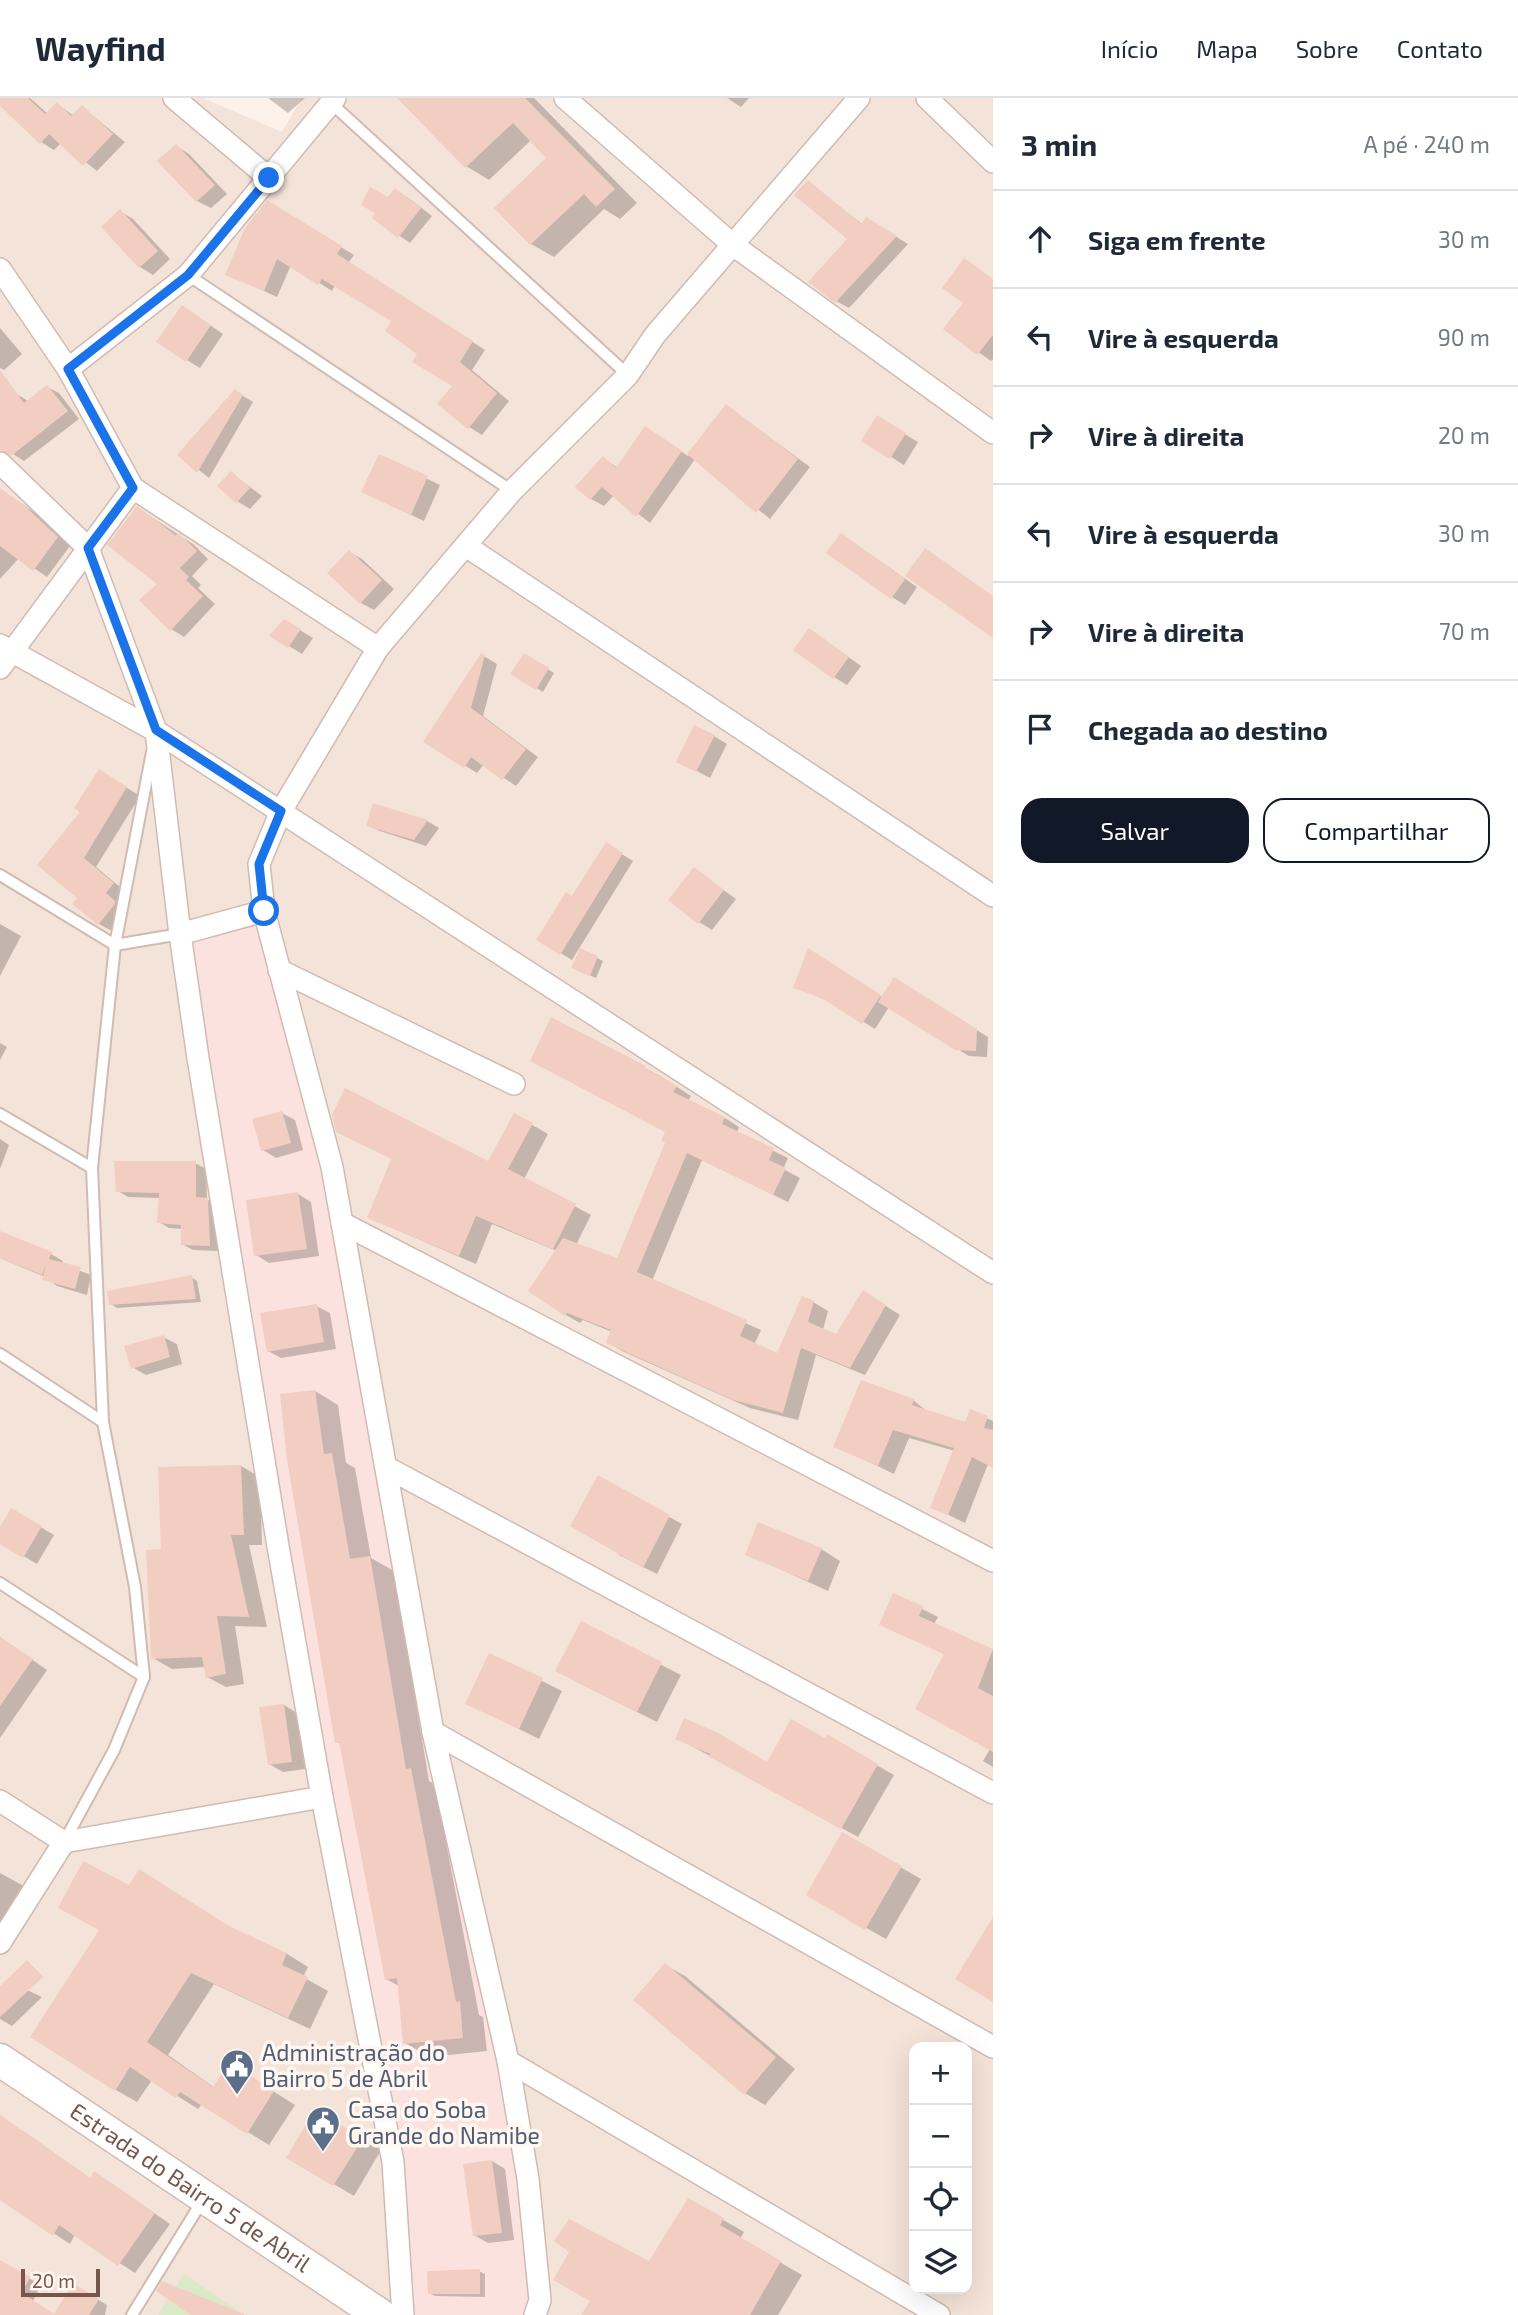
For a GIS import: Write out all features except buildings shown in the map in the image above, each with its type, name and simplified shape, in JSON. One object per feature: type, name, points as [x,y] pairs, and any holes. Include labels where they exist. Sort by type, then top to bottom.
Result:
[{"type":"street","points":[[174,98],[269,178]]},
{"type":"street","points":[[565,98],[733,245],[993,433]]},
{"type":"street","points":[[535,2315],[540,2300],[531,2206],[508,2062],[433,1732],[332,1167],[264,911],[259,864],[281,811],[378,648],[512,491],[628,375],[655,335],[859,98]]},
{"type":"street","points":[[927,98],[993,162]]},
{"type":"street","points":[[68,369],[188,275],[333,100]]},
{"type":"street","points":[[0,269],[68,369],[133,488],[378,648]]},
{"type":"street","points":[[0,463],[88,548],[156,730],[180,934],[274,1518],[322,1797],[393,2162],[402,2315]]},
{"type":"street","points":[[133,488],[4,655],[156,730],[993,1273]]},
{"type":"street","points":[[466,546],[993,896]]},
{"type":"street","points":[[180,934],[264,911]]},
{"type":"street","points":[[279,970],[514,1084]]},
{"type":"street","points":[[342,1223],[993,1561]]},
{"type":"street","points":[[386,1467],[993,1793]]},
{"type":"street","points":[[433,1732],[993,2047]]},
{"type":"street","points":[[0,1801],[64,1842],[322,1797]]},
{"type":"street","points":[[0,1943],[64,1842]]},
{"type":"street","name":"Estrada do Bairro 5 de Abril","points":[[0,2060],[380,2315]]},
{"type":"street","points":[[508,2062],[939,2315]]},
{"type":"lane","points":[[333,100],[628,375]]},
{"type":"lane","points":[[188,275],[512,491]]},
{"type":"lane","points":[[64,1842],[114,1750],[144,1677],[135,1587],[103,1423],[92,1168],[115,945],[156,730]]},
{"type":"lane","points":[[0,876],[115,945],[180,934]]},
{"type":"lane","points":[[0,1114],[92,1168]]},
{"type":"lane","points":[[0,1354],[103,1423]]},
{"type":"lane","points":[[0,1583],[144,1677]]},
{"type":"lane","points":[[132,2315],[204,2197]]},
{"type":"shaded area","points":[[0,98],[203,98],[282,132],[302,98],[993,98],[993,2315],[0,2315]]},
{"type":"shaded area","points":[[264,911],[330,1160],[508,2061],[535,2315],[403,2315],[393,2162],[180,934]]},
{"type":"green space","points":[[184,2274],[244,2315],[158,2315]]},
{"type":"place","name":"Administração do Bairro 5 de Abril","points":[[237,2096]]},
{"type":"place","name":"Casa do Soba Grande do Namibe","points":[[323,2153]]},
{"type":"route","points":[[264,911],[259,864],[281,811],[156,730],[88,548],[133,488],[68,369],[188,275],[269,178]]}]
